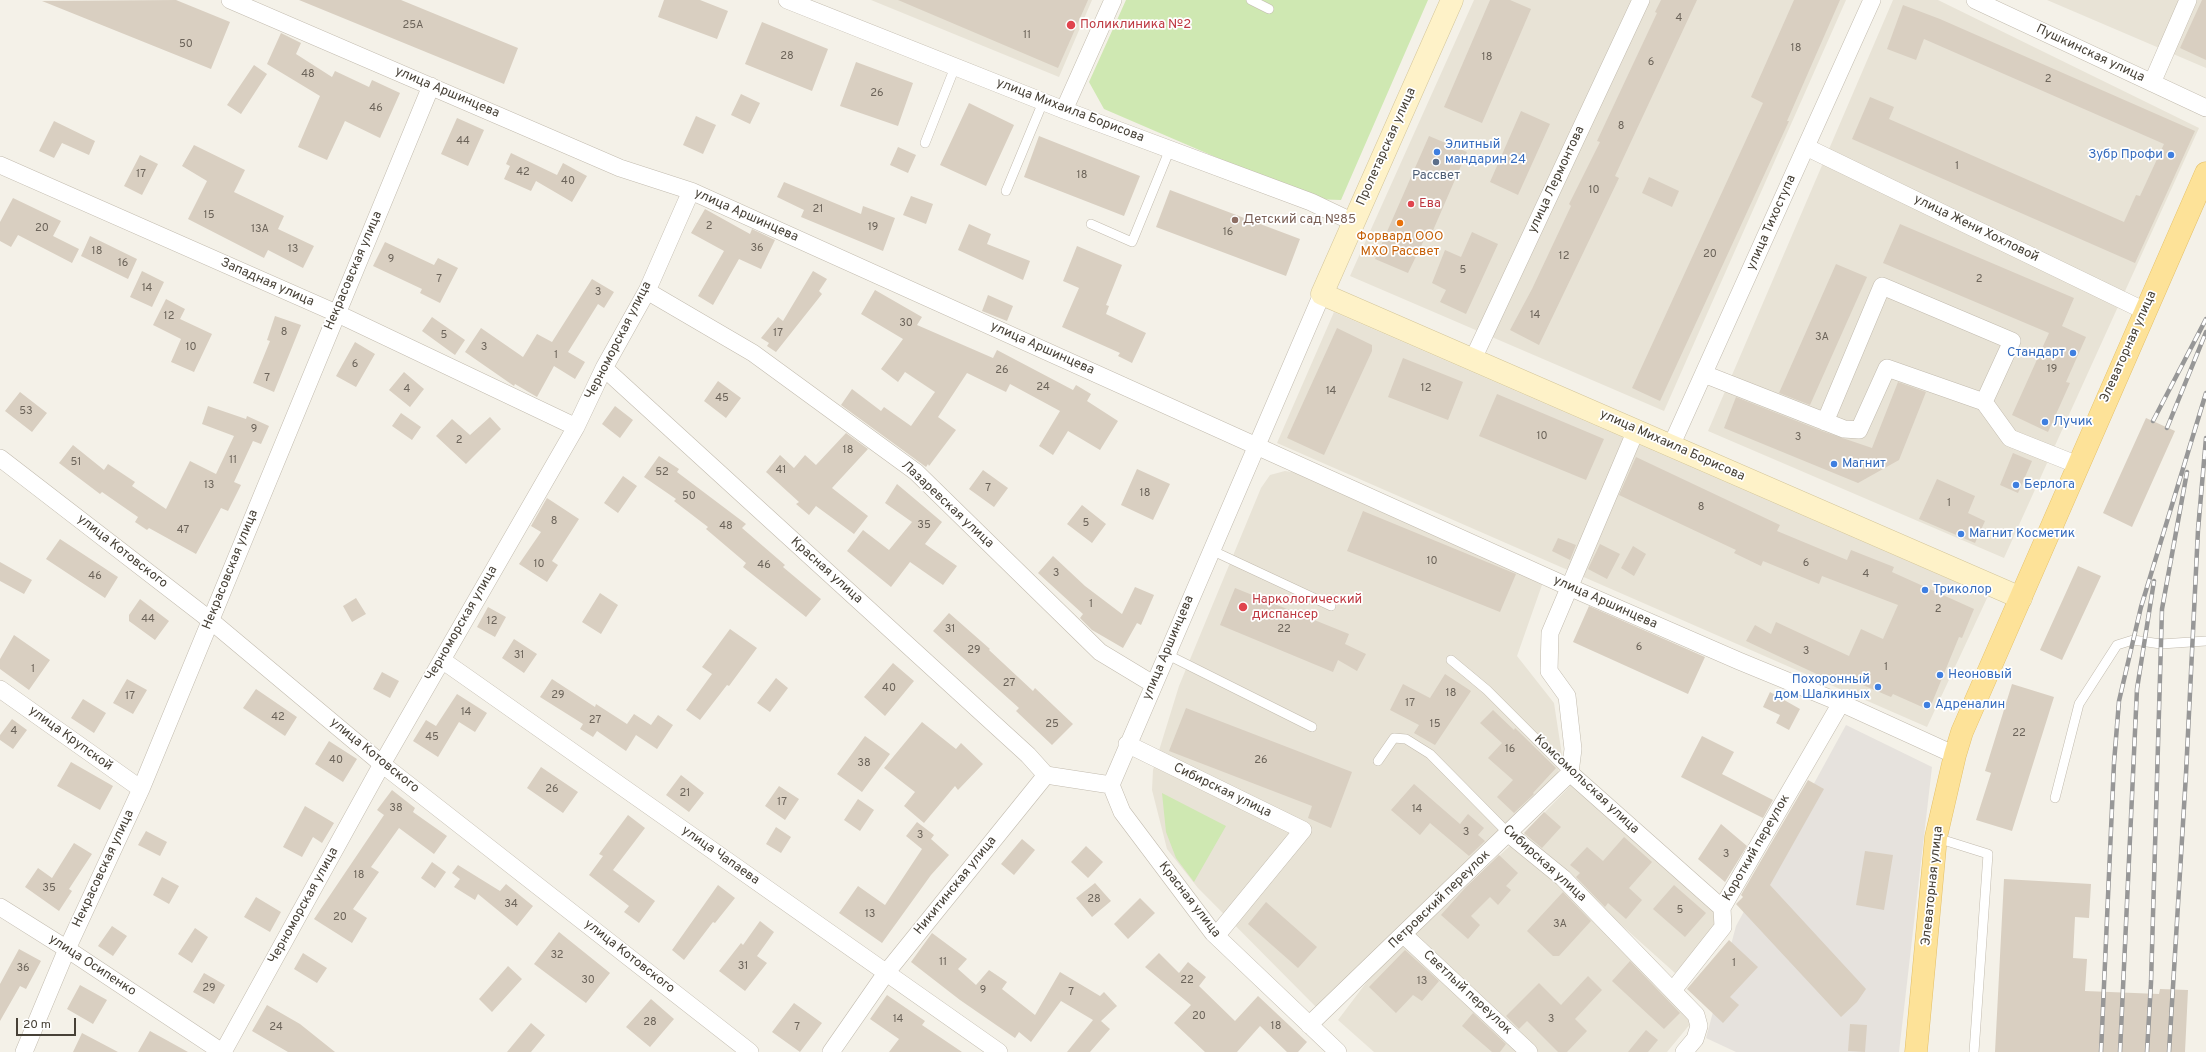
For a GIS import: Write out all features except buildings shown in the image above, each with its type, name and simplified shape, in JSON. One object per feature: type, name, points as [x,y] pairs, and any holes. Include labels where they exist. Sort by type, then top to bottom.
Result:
[{"type":"main road","name":"Элеваторная улица","points":[[1916,1052],[1936,838],[1955,755],[1962,732],[2206,172]]},
{"type":"street","name":"улица Аршинцева","points":[[230,0],[620,168],[691,191],[1569,587],[1739,661],[1841,703],[1955,755]]},
{"type":"street","name":"улица Михаила Борисова","points":[[787,0],[1043,102],[1311,202],[1353,222]]},
{"type":"street","points":[[1064,110],[1112,0]]},
{"type":"street","name":"Пролетарская улица","points":[[1322,294],[1452,0]]},
{"type":"street","name":"улица Лермонтова","points":[[1473,359],[1641,0]]},
{"type":"street","name":"улица Тихоступа","points":[[1671,446],[1872,0]]},
{"type":"street","name":"Пушкинская улица","points":[[1975,0],[2206,108]]},
{"type":"street","points":[[2152,83],[2188,0]]},
{"type":"street","name":"Некрасовская улица","points":[[24,1052],[67,949],[141,789],[430,86]]},
{"type":"street","name":"улица Жени Хохловой","points":[[1806,147],[2145,311]]},
{"type":"street","name":"Западная улица","points":[[0,166],[336,313],[576,427]]},
{"type":"street","name":"Черноморская улица","points":[[223,1052],[382,764],[576,427],[604,368],[646,291],[691,191]]},
{"type":"street","points":[[1825,422],[1882,286],[2012,341],[1984,402]]},
{"type":"street","name":"Лазаревская улица","points":[[646,291],[752,353],[916,472],[1100,652],[1153,684]]},
{"type":"street","name":"улица Аршинцева","points":[[1111,785],[1127,744],[1322,294]]},
{"type":"street","name":"улица Михаила Борисова","points":[[1322,294],[2021,598]]},
{"type":"street","name":"Красная улица","points":[[604,368],[1028,755],[1046,776]]},
{"type":"street","points":[[1704,374],[1844,429],[1859,430],[1887,368],[1984,402],[2010,438],[2078,465]]},
{"type":"street","points":[[1570,773],[1573,749],[1567,696],[1549,670],[1550,633],[1636,430]]},
{"type":"street","name":"улица Котовского","points":[[0,458],[210,620],[382,764],[750,1052]]},
{"type":"street","name":"улица Чапаева","points":[[442,660],[999,1052]]},
{"type":"street","name":"улица Крупской","points":[[0,689],[141,789]]},
{"type":"street","name":"Короткий переулок","points":[[1674,989],[1723,927],[1722,908],[1841,703]]},
{"type":"street","name":"Сибирская улица","points":[[1127,744],[1302,830],[1216,936]]},
{"type":"street","name":"Петровский переулок","points":[[1309,1025],[1509,834],[1570,773]]},
{"type":"street","name":"Комсомольская улица","points":[[1570,773],[1722,908]]},
{"type":"street","points":[[1046,776],[1111,785]]},
{"type":"street","name":"Никитинская улица","points":[[831,1052],[886,973],[1046,776]]},
{"type":"street","name":"Красная улица","points":[[1111,785],[1122,812],[1216,936],[1338,1052]]},
{"type":"street","name":"Сибирская улица","points":[[1509,834],[1563,878],[1674,989],[1696,1014],[1699,1026],[1695,1039],[1684,1052]]},
{"type":"street","name":"улица Осипенко","points":[[0,908],[67,949],[223,1052]]},
{"type":"street","name":"Светлый переулок","points":[[1404,934],[1529,1052]]},
{"type":"lane","points":[[1251,0],[1269,9]]},
{"type":"lane","points":[[925,143],[955,67]]},
{"type":"lane","points":[[1006,190],[1043,102]]},
{"type":"lane","points":[[1091,224],[1132,242],[1170,149]]},
{"type":"lane","points":[[1211,550],[1331,606]]},
{"type":"lane","points":[[2055,798],[2078,704],[2117,645],[2133,640],[2161,644],[2206,641]]},
{"type":"lane","points":[[1166,654],[1312,727]]},
{"type":"lane","name":"Комсомольская улица","points":[[1451,660],[1487,690],[1570,773]]},
{"type":"lane","name":"Сибирская улица","points":[[1378,761],[1394,738],[1406,739],[1430,754],[1509,834]]},
{"type":"lane","points":[[1936,838],[1988,854],[1974,1052]]},
{"type":"shaded area","points":[[871,0],[1092,0],[1059,77]]},
{"type":"shaded area","points":[[1474,0],[1846,0],[1664,411],[1350,276]]},
{"type":"shaded area","points":[[1893,0],[1938,0],[2199,128],[2004,558],[1708,431]]},
{"type":"shaded area","points":[[2047,0],[2206,0],[2206,68]]},
{"type":"shaded area","points":[[1334,312],[1988,596],[1927,727],[1277,443]]},
{"type":"shaded area","points":[[1285,471],[1308,474],[1543,582],[1517,656],[1554,703],[1562,755],[1558,773],[1316,1007],[1198,888],[1167,849],[1152,790],[1153,770],[1179,686],[1261,488],[1270,475]]},
{"type":"shaded area","points":[[1846,725],[1932,767],[1899,1052],[1736,1052],[1706,1038],[1736,926]]},
{"type":"shaded area","points":[[1572,784],[1718,908],[1719,922],[1675,973],[1522,836]]},
{"type":"shaded area","points":[[1513,843],[1575,897],[1679,1002],[1691,1023],[1667,1052],[1374,1052],[1338,1020],[1375,971]]},
{"type":"green space","points":[[1126,0],[1428,0],[1341,200],[1313,199],[1104,109],[1089,82]]},
{"type":"green space","points":[[1162,793],[1226,826],[1194,882],[1176,858],[1166,832]]},
{"type":"railway","points":[[2153,421],[2206,319]]},
{"type":"railway","points":[[2167,428],[2206,332]]},
{"type":"railway","points":[[2101,1052],[2114,763],[2119,701],[2141,607],[2206,393]]},
{"type":"railway","points":[[2169,1052],[2186,774],[2198,530],[2206,438]]},
{"type":"railway","points":[[2147,1052],[2151,983],[2162,609],[2187,472]]},
{"type":"railway","points":[[2120,1052],[2137,689],[2154,581]]},
{"type":"place","name":"Поликлиника №2","points":[[1071,25]]},
{"type":"place","name":"Элитный мандарин 24","points":[[1437,152]]},
{"type":"place","name":"Зубр Профи","points":[[2171,155]]},
{"type":"place","name":"Рассвет","points":[[1436,162]]},
{"type":"place","name":"Ева","points":[[1411,204]]},
{"type":"place","name":"Детский сад №85","points":[[1235,220]]},
{"type":"place","name":"Форвард ООО МХО Рассвет","points":[[1400,223]]},
{"type":"place","name":"Стандарт","points":[[2073,353]]},
{"type":"place","name":"Лучик","points":[[2045,422]]},
{"type":"place","name":"Магнит","points":[[1834,464]]},
{"type":"place","name":"Берлога","points":[[2016,485]]},
{"type":"place","name":"Магнит Косметик","points":[[1961,534]]},
{"type":"place","name":"Триколор","points":[[1925,590]]},
{"type":"place","name":"Наркологический диспансер","points":[[1243,607]]},
{"type":"place","name":"Неоновый","points":[[1940,675]]},
{"type":"place","name":"Похоронный дом Шалкиных","points":[[1878,687]]},
{"type":"place","name":"Адреналин","points":[[1927,705]]}]
